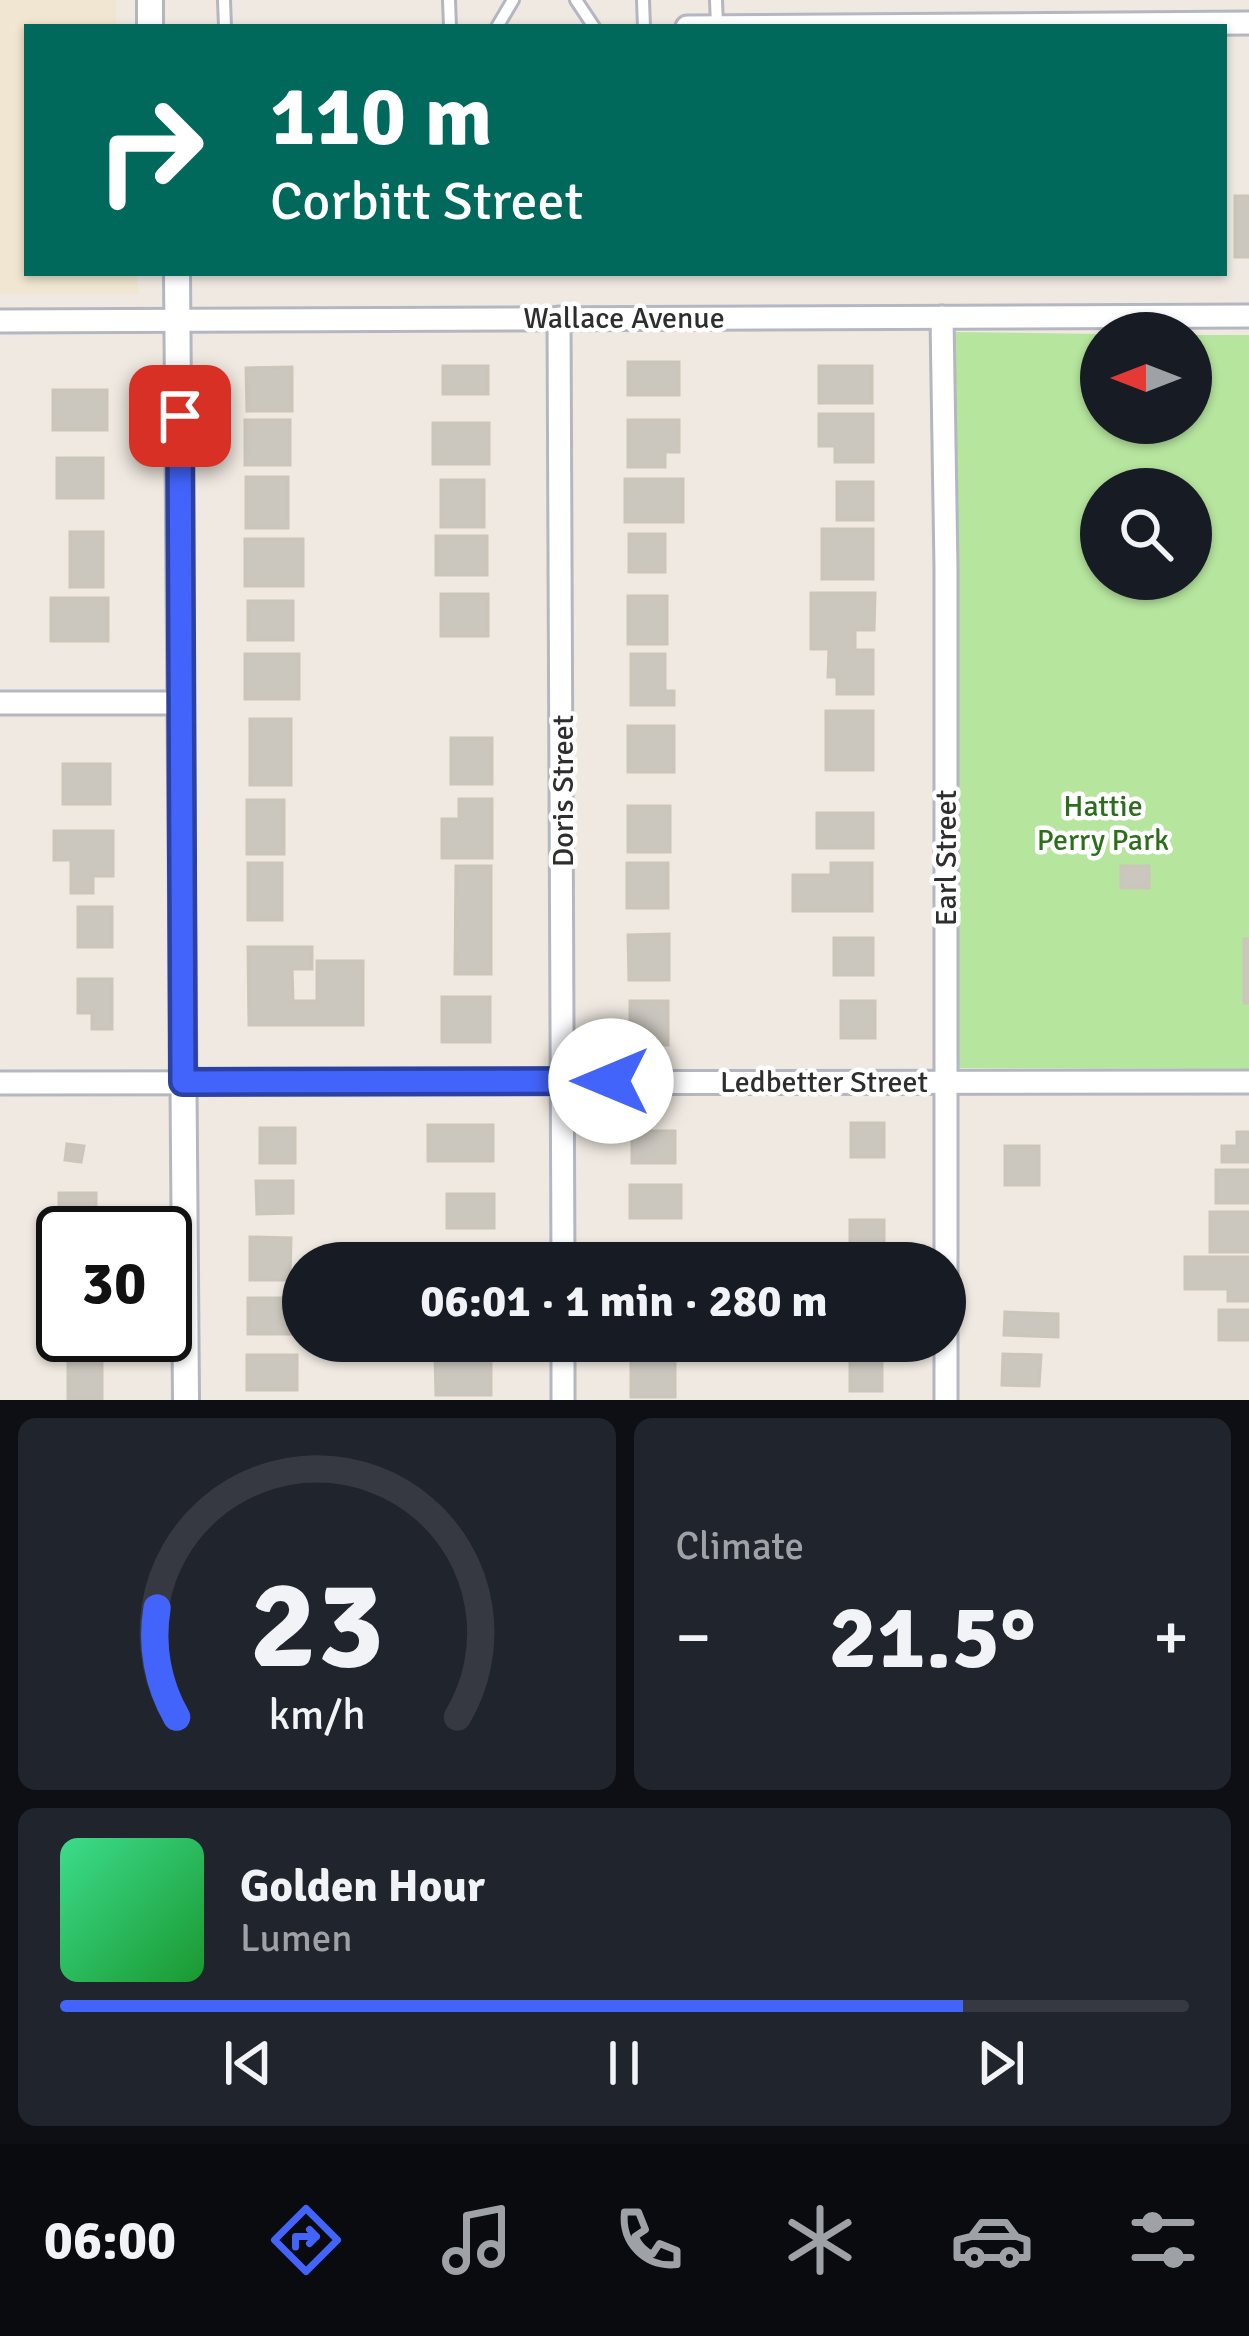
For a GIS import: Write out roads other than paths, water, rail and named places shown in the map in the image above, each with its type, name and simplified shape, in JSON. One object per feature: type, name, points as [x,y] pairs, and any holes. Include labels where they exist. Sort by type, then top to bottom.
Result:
[{"type":"street","points":[[1117,0],[1118,24],[1249,23]]},
{"type":"street","points":[[177,276],[186,1400]]},
{"type":"street","name":"Wallace Avenue","points":[[0,321],[1249,316]]},
{"type":"street","name":"Earl Street","points":[[942,317],[946,1400]]},
{"type":"street","name":"Doris Street","points":[[559,319],[563,1242]]},
{"type":"street","points":[[0,704],[182,703]]},
{"type":"street","name":"Ledbetter Street","points":[[0,1083],[1249,1082]]},
{"type":"street","points":[[563,1362],[563,1400]]},
{"type":"park label","name":"Hattie Perry Park","points":[[1103,823]]}]
